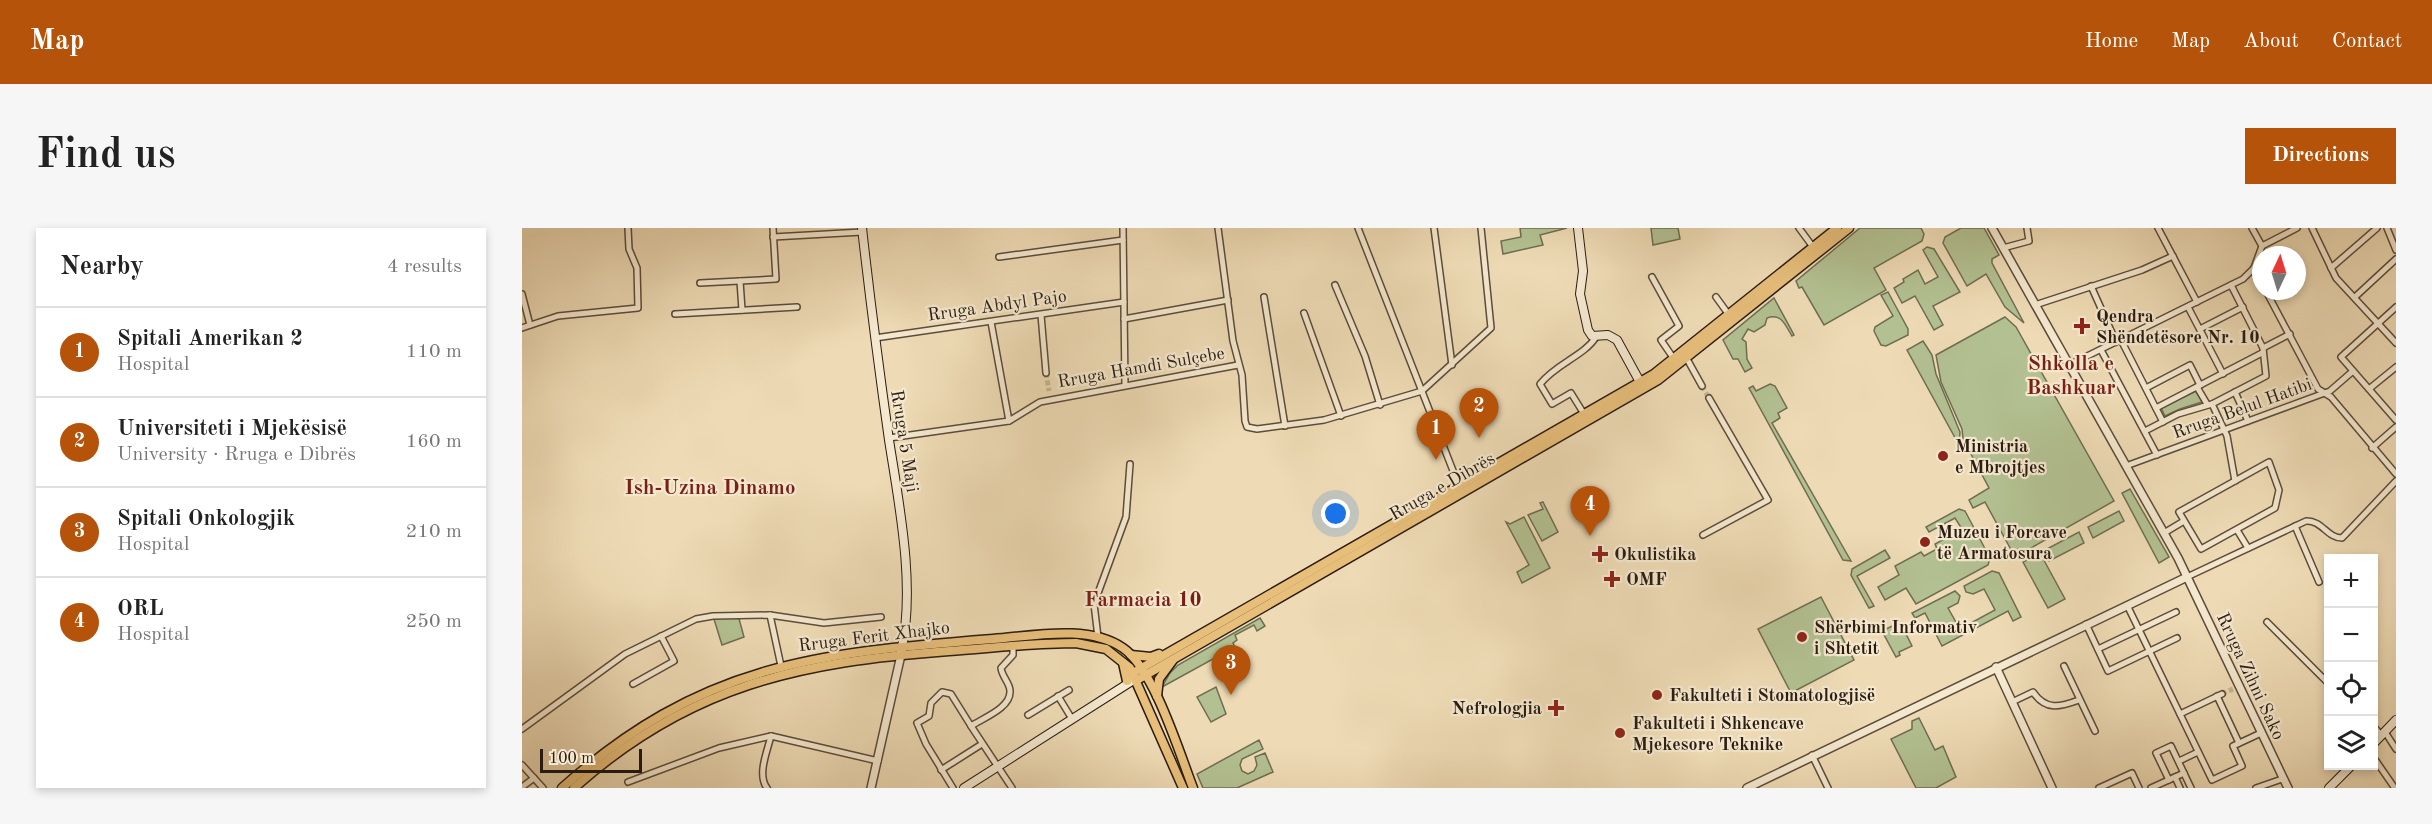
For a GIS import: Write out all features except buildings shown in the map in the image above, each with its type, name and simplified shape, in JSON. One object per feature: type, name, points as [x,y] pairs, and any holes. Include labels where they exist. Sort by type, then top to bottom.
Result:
[{"type":"main road","points":[[1578,228],[1583,271],[1581,300],[1588,330],[1596,337],[1608,335],[1617,340],[1640,382]]},
{"type":"main road","name":"Rruga e Dibrës","points":[[964,788],[1172,653],[1640,382],[1674,359],[1837,228]]},
{"type":"main road","name":"Rruga e Dibrës","points":[[1172,653],[1643,389],[1687,359],[1849,228]]},
{"type":"main road","name":"Rruga 5 Maji","points":[[862,230],[874,338],[904,536],[906,621],[902,651]]},
{"type":"main road","name":"Rruga Ferit Xhajko","points":[[574,788],[643,734],[715,696],[807,668],[902,651],[1041,636],[1098,637],[1112,642],[1131,655],[1144,671],[1193,788]]},
{"type":"main road","name":"Rruga Ferit Xhajko","points":[[562,788],[605,751],[656,716],[724,684],[780,666],[838,654],[1085,644],[1106,649],[1120,658],[1135,676],[1183,788]]},
{"type":"main road","points":[[1131,655],[1150,657],[1172,653]]},
{"type":"main road","points":[[1159,705],[1157,684],[1172,653]]},
{"type":"main road","points":[[1120,658],[1126,669],[1125,683]]},
{"type":"main road","points":[[2378,738],[2396,720]]},
{"type":"main road","points":[[2329,788],[2346,770]]},
{"type":"street","points":[[522,328],[574,314],[638,308],[637,268],[629,249],[628,228]]},
{"type":"street","points":[[700,283],[776,279],[773,228]]},
{"type":"street","points":[[1123,228],[1125,385]]},
{"type":"street","points":[[1218,228],[1238,365],[1242,375],[1247,427],[1257,429],[1341,416],[1422,392],[1491,328],[1481,228]]},
{"type":"street","points":[[1358,228],[1459,486]]},
{"type":"street","points":[[1434,228],[1452,365]]},
{"type":"street","name":"Rruga Zihni Sako","points":[[1992,228],[2164,533],[2187,577],[2236,687],[2288,788]]},
{"type":"street","points":[[2003,248],[2030,241],[2027,228]]},
{"type":"street","points":[[2158,228],[2197,302]]},
{"type":"street","points":[[2252,228],[2262,246],[2297,228]]},
{"type":"street","points":[[2312,228],[2331,268],[2396,342]]},
{"type":"street","points":[[2331,268],[2377,228]]},
{"type":"street","points":[[2387,228],[2396,250]]},
{"type":"street","points":[[1800,229],[1813,247]]},
{"type":"street","name":"Rruga 5 Maji","points":[[773,237],[862,230]]},
{"type":"street","points":[[999,257],[1123,240]]},
{"type":"street","points":[[2035,305],[2142,270],[2173,256]]},
{"type":"street","points":[[2355,297],[2396,259]]},
{"type":"street","points":[[2069,365],[2232,285],[2252,270]]},
{"type":"street","points":[[1652,277],[1679,326],[1661,340],[1674,359]]},
{"type":"street","points":[[740,281],[742,310]]},
{"type":"street","points":[[1335,285],[1365,356],[1380,405]]},
{"type":"street","points":[[2145,431],[2209,404],[2266,376],[2263,351],[2232,285]]},
{"type":"street","points":[[2091,286],[2163,422]]},
{"type":"street","points":[[522,294],[530,325]]},
{"type":"street","points":[[1264,297],[1285,426]]},
{"type":"street","points":[[1716,297],[1729,315]]},
{"type":"street","points":[[1124,319],[1228,300]]},
{"type":"street","name":"Rruga Belul Hatibi","points":[[2271,300],[2318,389],[2324,393]]},
{"type":"street","name":"Rruga Abdyl Pajo","points":[[874,338],[1124,302]]},
{"type":"street","points":[[2188,306],[2223,374]]},
{"type":"street","points":[[675,314],[797,307]]},
{"type":"street","points":[[2396,307],[2341,357],[2396,420]]},
{"type":"street","points":[[2200,329],[2243,308]]},
{"type":"street","points":[[1304,314],[1341,416]]},
{"type":"street","name":"Rruga Hamdi Sulçebe","points":[[1041,315],[1046,373]]},
{"type":"street","points":[[991,322],[1009,421]]},
{"type":"street","points":[[2156,408],[2223,374],[2290,334]]},
{"type":"street","points":[[1584,414],[1571,393],[1552,404],[1540,384],[1557,366],[1587,349],[1596,337]]},
{"type":"street","points":[[2100,350],[2157,455]]},
{"type":"street","points":[[1687,359],[1702,386]]},
{"type":"street","name":"Rruga Hamdi Sulçebe","points":[[889,438],[1009,421],[1031,406],[1050,399],[1238,365]]},
{"type":"street","points":[[2146,388],[2190,365],[2199,386],[2224,429],[2235,481]]},
{"type":"street","points":[[2369,389],[2396,367]]},
{"type":"street","points":[[2353,371],[2324,393],[2396,474]]},
{"type":"street","name":"Rruga Hamdi Sulçebe","points":[[1049,391],[1050,399]]},
{"type":"street","points":[[2235,392],[2248,421]]},
{"type":"street","name":"Rruga Belul Hatibi","points":[[2126,466],[2324,393]]},
{"type":"street","points":[[1703,535],[1768,500],[1709,398]]},
{"type":"street","points":[[2372,448],[2396,427]]},
{"type":"street","points":[[2269,462],[2279,490],[2275,508],[2201,549],[2184,521],[2179,512],[2269,462]]},
{"type":"street","points":[[1098,637],[1094,604],[1126,517],[1130,464]]},
{"type":"street","points":[[1747,788],[2086,624],[2306,521],[2314,521],[2338,538],[2345,536],[2396,481]]},
{"type":"street","points":[[2164,533],[2184,521]]},
{"type":"street","points":[[2295,526],[2319,582]]},
{"type":"street","points":[[2237,530],[2248,548]]},
{"type":"street","points":[[2127,605],[2212,780],[2242,766],[2233,746],[2261,733]]},
{"type":"street","points":[[2098,649],[2176,612]]},
{"type":"street","points":[[770,615],[780,666]]},
{"type":"street","points":[[522,729],[594,674],[661,636],[707,617],[770,615],[824,623],[881,617]]},
{"type":"street","points":[[2267,622],[2324,679]]},
{"type":"street","points":[[2086,624],[2108,671],[2177,638]]},
{"type":"street","points":[[633,684],[674,661],[661,636]]},
{"type":"street","points":[[971,726],[1001,707],[1009,699],[1010,688],[1001,668],[1013,655],[1014,646]]},
{"type":"street","points":[[871,788],[902,651]]},
{"type":"street","points":[[2064,666],[2095,731]]},
{"type":"street","points":[[1996,667],[2052,788]]},
{"type":"street","points":[[1028,715],[1069,690]]},
{"type":"street","points":[[953,788],[917,723],[928,716],[931,703],[942,692],[951,694],[1012,788]]},
{"type":"street","points":[[2012,702],[2032,692],[2039,701],[2050,707],[2063,706],[2079,700]]},
{"type":"street","points":[[2180,714],[2219,695],[2239,743]]},
{"type":"street","points":[[1058,696],[1072,718]]},
{"type":"street","points":[[2378,730],[2396,749]]},
{"type":"street","points":[[628,782],[719,748],[771,736],[878,761]]},
{"type":"street","points":[[767,788],[762,782],[762,775],[771,736]]},
{"type":"street","points":[[941,770],[982,744]]},
{"type":"street","points":[[2180,788],[2156,753],[2171,746],[2191,788]]},
{"type":"street","points":[[2179,761],[2199,752]]},
{"type":"street","points":[[1812,755],[1828,788]]},
{"type":"street","points":[[522,765],[543,788]]},
{"type":"street","points":[[2378,765],[2394,787]]},
{"type":"street","points":[[2099,788],[2132,773],[2139,788]]},
{"type":"street","points":[[2151,788],[2184,773]]},
{"type":"street","points":[[522,788],[534,778]]},
{"type":"street","points":[[2256,788],[2283,779]]},
{"type":"green space","points":[[1520,228],[1567,228],[1540,235],[1543,245],[1503,254],[1501,241],[1521,237]]},
{"type":"green space","points":[[1651,228],[1678,228],[1680,239],[1653,245]]},
{"type":"green space","points":[[1860,228],[1921,228],[1924,234],[1922,241],[1874,268],[1886,290],[1824,325],[1802,287],[1799,288],[1796,281]]},
{"type":"green space","points":[[1961,228],[1984,228],[1999,255],[1992,259],[1992,263],[2024,323],[2005,307],[1986,274],[1967,286],[1943,243],[1945,237]]},
{"type":"green space","points":[[1927,247],[1934,249],[1960,292],[1933,306],[1943,325],[1934,330],[1915,296],[1902,303],[1894,288],[1918,270],[1925,284],[1938,277],[1923,250]]},
{"type":"green space","points":[[1888,292],[1908,329],[1908,335],[1886,346],[1881,345],[1874,331],[1875,327],[1893,316],[1881,295]]},
{"type":"green space","points":[[1774,298],[1794,335],[1792,336],[1782,321],[1776,317],[1767,318],[1765,325],[1754,332],[1748,329],[1742,339],[1746,342],[1747,359],[1752,368],[1745,372],[1738,359],[1733,359],[1723,340]]},
{"type":"green space","points":[[2005,317],[2016,327],[2114,501],[2015,557],[1985,502],[1973,508],[1969,500],[1989,488],[1963,439],[1962,429],[1941,382],[1936,355]]},
{"type":"green space","points":[[1923,341],[1932,355],[1936,374],[1960,432],[1959,445],[1907,350]]},
{"type":"green space","points":[[1770,384],[1775,386],[1787,408],[1778,413],[1780,418],[1772,423],[1851,561],[1843,560],[1749,388],[1753,386],[1756,391]]},
{"type":"green space","points":[[2196,391],[2202,402],[2165,416],[2161,408]]},
{"type":"green space","points":[[2130,489],[2169,557],[2159,563],[2122,493]]},
{"type":"green space","points":[[1543,502],[1558,532],[1542,541],[1528,515],[1543,509],[1540,503]]},
{"type":"green space","points":[[1959,509],[1965,511],[1990,558],[1988,565],[1916,604],[1906,588],[1885,600],[1878,587],[1899,575],[1895,566],[1921,552],[1924,556],[1937,549],[1935,544],[1962,529],[1955,518],[1929,532],[1926,527]]},
{"type":"green space","points":[[2119,511],[2124,521],[2093,538],[2088,527]]},
{"type":"green space","points":[[1524,517],[1550,568],[1522,583],[1517,572],[1529,565],[1506,522],[1510,524]]},
{"type":"green space","points":[[2079,532],[2084,543],[2049,561],[2043,551]]},
{"type":"green space","points":[[1885,550],[1890,558],[1857,576],[1874,606],[1869,608],[1851,575],[1852,569]]},
{"type":"green space","points":[[2040,553],[2065,599],[2048,608],[2023,562]]},
{"type":"green space","points":[[1992,571],[1999,573],[2021,617],[2013,621],[2008,611],[1942,646],[1925,613],[1915,618],[1912,613],[1955,591],[1960,596],[1958,603],[1948,608],[1960,629],[1995,610],[1984,589],[1973,594],[1966,592],[1964,586]]},
{"type":"green space","points":[[1821,597],[1854,660],[1791,693],[1758,629]]},
{"type":"green space","points":[[738,615],[744,637],[722,645],[713,616]]},
{"type":"green space","points":[[1260,618],[1265,626],[1257,631],[1254,625],[1235,635],[1237,640],[1233,643],[1235,647],[1162,687],[1178,665]]},
{"type":"green space","points":[[1900,622],[1912,646],[1899,652],[1900,655],[1896,657],[1882,631]]},
{"type":"green space","points":[[1216,687],[1226,714],[1211,722],[1197,697]]},
{"type":"green space","points":[[1919,718],[1935,750],[1943,746],[1956,777],[1936,788],[1916,788],[1891,739],[1912,729],[1912,721]]},
{"type":"green space","points":[[1259,740],[1263,749],[1242,759],[1240,765],[1242,771],[1248,774],[1254,771],[1257,765],[1255,757],[1265,753],[1273,772],[1237,788],[1203,788],[1197,774]]},
{"type":"tunnel","points":[[1046,373],[1049,391]]},
{"type":"tunnel","points":[[1702,386],[1709,398]]},
{"type":"tunnel","points":[[2222,694],[2233,689]]},
{"type":"place","name":"Qendra Shëndetësore Nr. 10","points":[[2082,326]]},
{"type":"place","name":"Universiteti i Mjekësisë","points":[[1479,438]]},
{"type":"place","name":"Ministria e Mbrojtjes","points":[[1943,456]]},
{"type":"place","name":"Spitali Amerikan 2","points":[[1436,460]]},
{"type":"place","name":"ORL","points":[[1590,536]]},
{"type":"place","name":"Muzeu i Forcave të Armatosura","points":[[1925,542]]},
{"type":"place","name":"Okulistika","points":[[1600,554]]},
{"type":"place","name":"OMF","points":[[1612,579]]},
{"type":"place","name":"Shërbimi Informativ i Shtetit","points":[[1802,637]]},
{"type":"place","name":"Spitali Onkologjik","points":[[1231,695]]},
{"type":"place","name":"Fakulteti i Stomatologjisë","points":[[1657,695]]},
{"type":"place","name":"Nefrologjia","points":[[1556,708]]},
{"type":"place","name":"Fakulteti i Shkencave Mjekesore Teknike","points":[[1620,733]]},
{"type":"district","name":"Shkolla e Bashkuar","points":[[2071,375]]},
{"type":"district","name":"Ish-Uzina Dinamo","points":[[710,487]]},
{"type":"district","name":"Farmacia 10","points":[[1143,599]]}]
